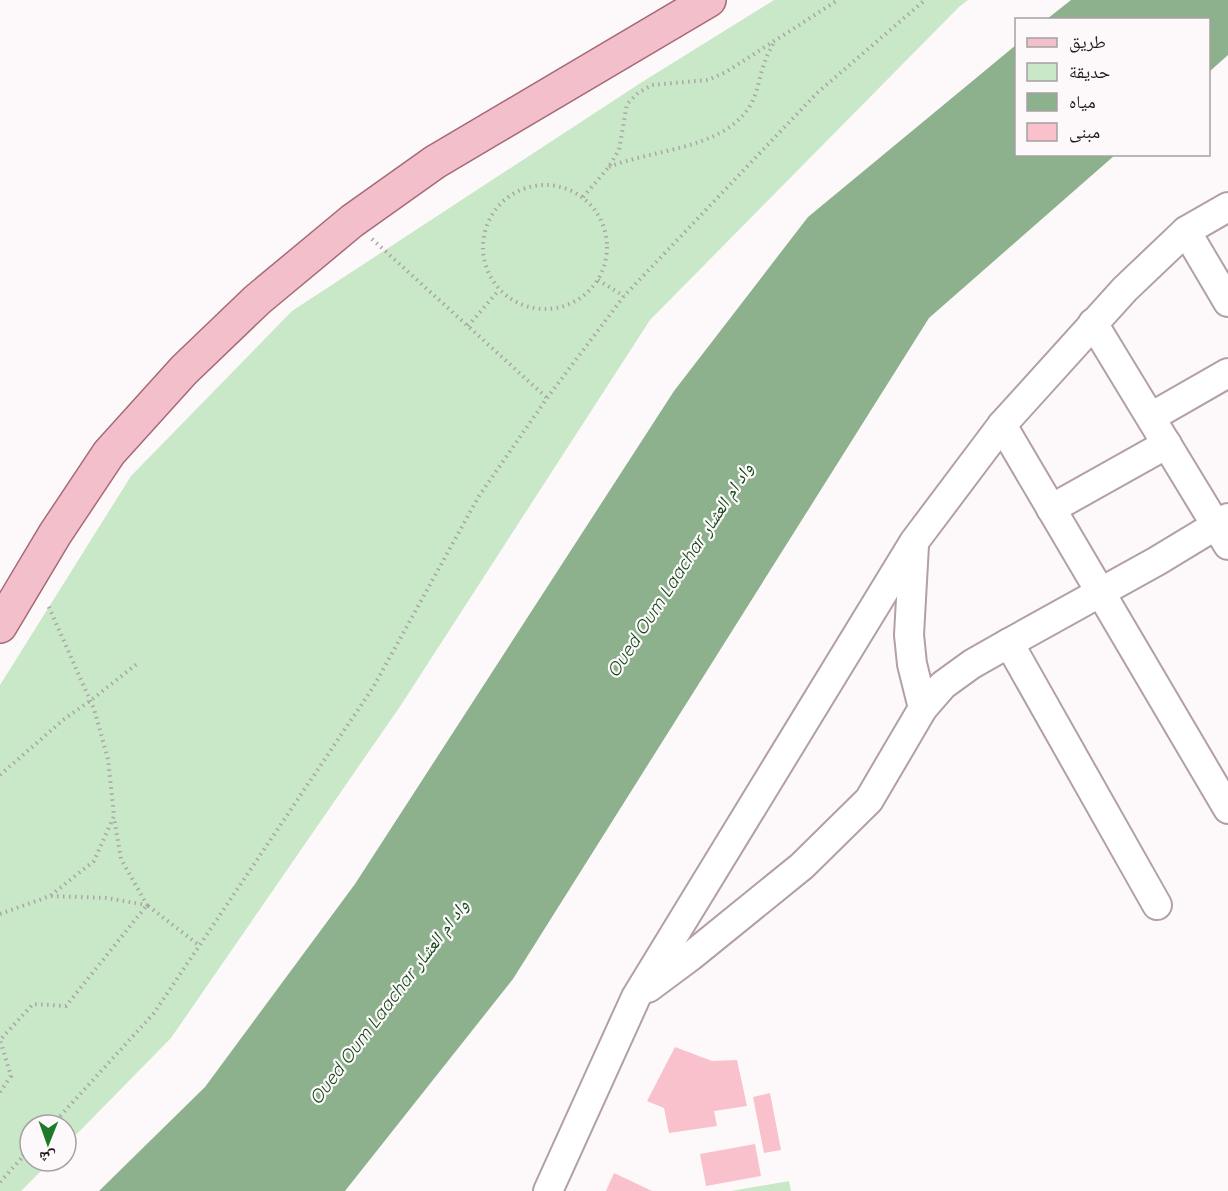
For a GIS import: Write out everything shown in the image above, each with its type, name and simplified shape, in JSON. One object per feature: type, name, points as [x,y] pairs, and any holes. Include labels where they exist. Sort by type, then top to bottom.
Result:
[{"type":"main road","points":[[0,626],[55,534],[109,453],[169,387],[257,300],[352,221],[435,162],[709,0]]},
{"type":"street","points":[[548,1191],[636,997],[914,543],[1002,425],[1093,323],[1186,231],[1228,207]]},
{"type":"street","points":[[1186,231],[1228,302]]},
{"type":"street","points":[[636,997],[691,956],[802,866],[869,800],[923,708],[943,685],[972,664],[1100,592],[1157,561],[1224,529],[1167,444],[1093,323]]},
{"type":"street","points":[[1150,417],[1228,373]]},
{"type":"street","points":[[1002,425],[1228,809]]},
{"type":"street","points":[[1051,509],[1167,444]]},
{"type":"street","points":[[914,543],[909,635],[912,664],[923,708]]},
{"type":"street","points":[[1010,643],[1157,906]]},
{"type":"path","points":[[584,197],[608,168],[619,150],[627,104],[638,93],[652,85],[708,80],[726,72],[838,0]]},
{"type":"path","points":[[63,1113],[154,1013],[374,686],[479,496],[547,398],[624,296],[817,93],[925,0]]},
{"type":"path","points":[[608,168],[630,159],[712,138],[735,124],[749,108],[764,62],[774,42]]},
{"type":"path","points":[[546,184],[566,188],[584,197],[597,212],[606,230],[608,250],[604,269],[598,280],[579,300],[559,308],[537,309],[517,303],[499,290],[487,273],[482,252],[484,230],[493,211],[508,196],[526,187],[546,184]]},
{"type":"path","points":[[352,221],[547,398]]},
{"type":"path","points":[[598,280],[624,296]]},
{"type":"path","points":[[468,326],[499,290]]},
{"type":"path","points":[[33,572],[90,701],[108,759],[121,859],[147,905],[200,946]]},
{"type":"path","points":[[0,775],[63,720],[138,663]]},
{"type":"path","points":[[0,914],[50,896],[94,861],[114,816]]},
{"type":"path","points":[[50,896],[106,898],[147,905]]},
{"type":"path","points":[[0,1092],[12,1076],[0,1041],[33,1004],[66,1006],[147,905]]},
{"type":"path","points":[[0,1182],[18,1162]]},
{"type":"green space","points":[[774,0],[968,0],[650,320],[401,705],[171,1038],[78,1133],[78,1113],[18,1113],[18,1173],[39,1173],[21,1191],[0,1191],[0,685],[131,476],[292,311],[642,82]]},
{"type":"green space","points":[[789,1181],[791,1191],[731,1191]]},
{"type":"water","points":[[1071,0],[1228,0],[1228,55],[1210,71],[1210,18],[1048,18]]},
{"type":"water","name":"Oued Oum Laachar واد ام العشار","points":[[1015,46],[1015,156],[1114,156],[929,318],[513,979],[345,1191],[99,1191],[205,1087],[355,884],[674,391],[808,217]]},
{"type":"building","points":[[675,1047],[712,1061],[737,1060],[747,1106],[714,1111],[717,1126],[669,1133],[664,1108],[647,1101]]},
{"type":"building","points":[[770,1093],[781,1150],[764,1153],[753,1097]]},
{"type":"building","points":[[755,1144],[761,1176],[706,1186],[700,1154]]},
{"type":"building","points":[[614,1173],[652,1191],[606,1191]]}]
